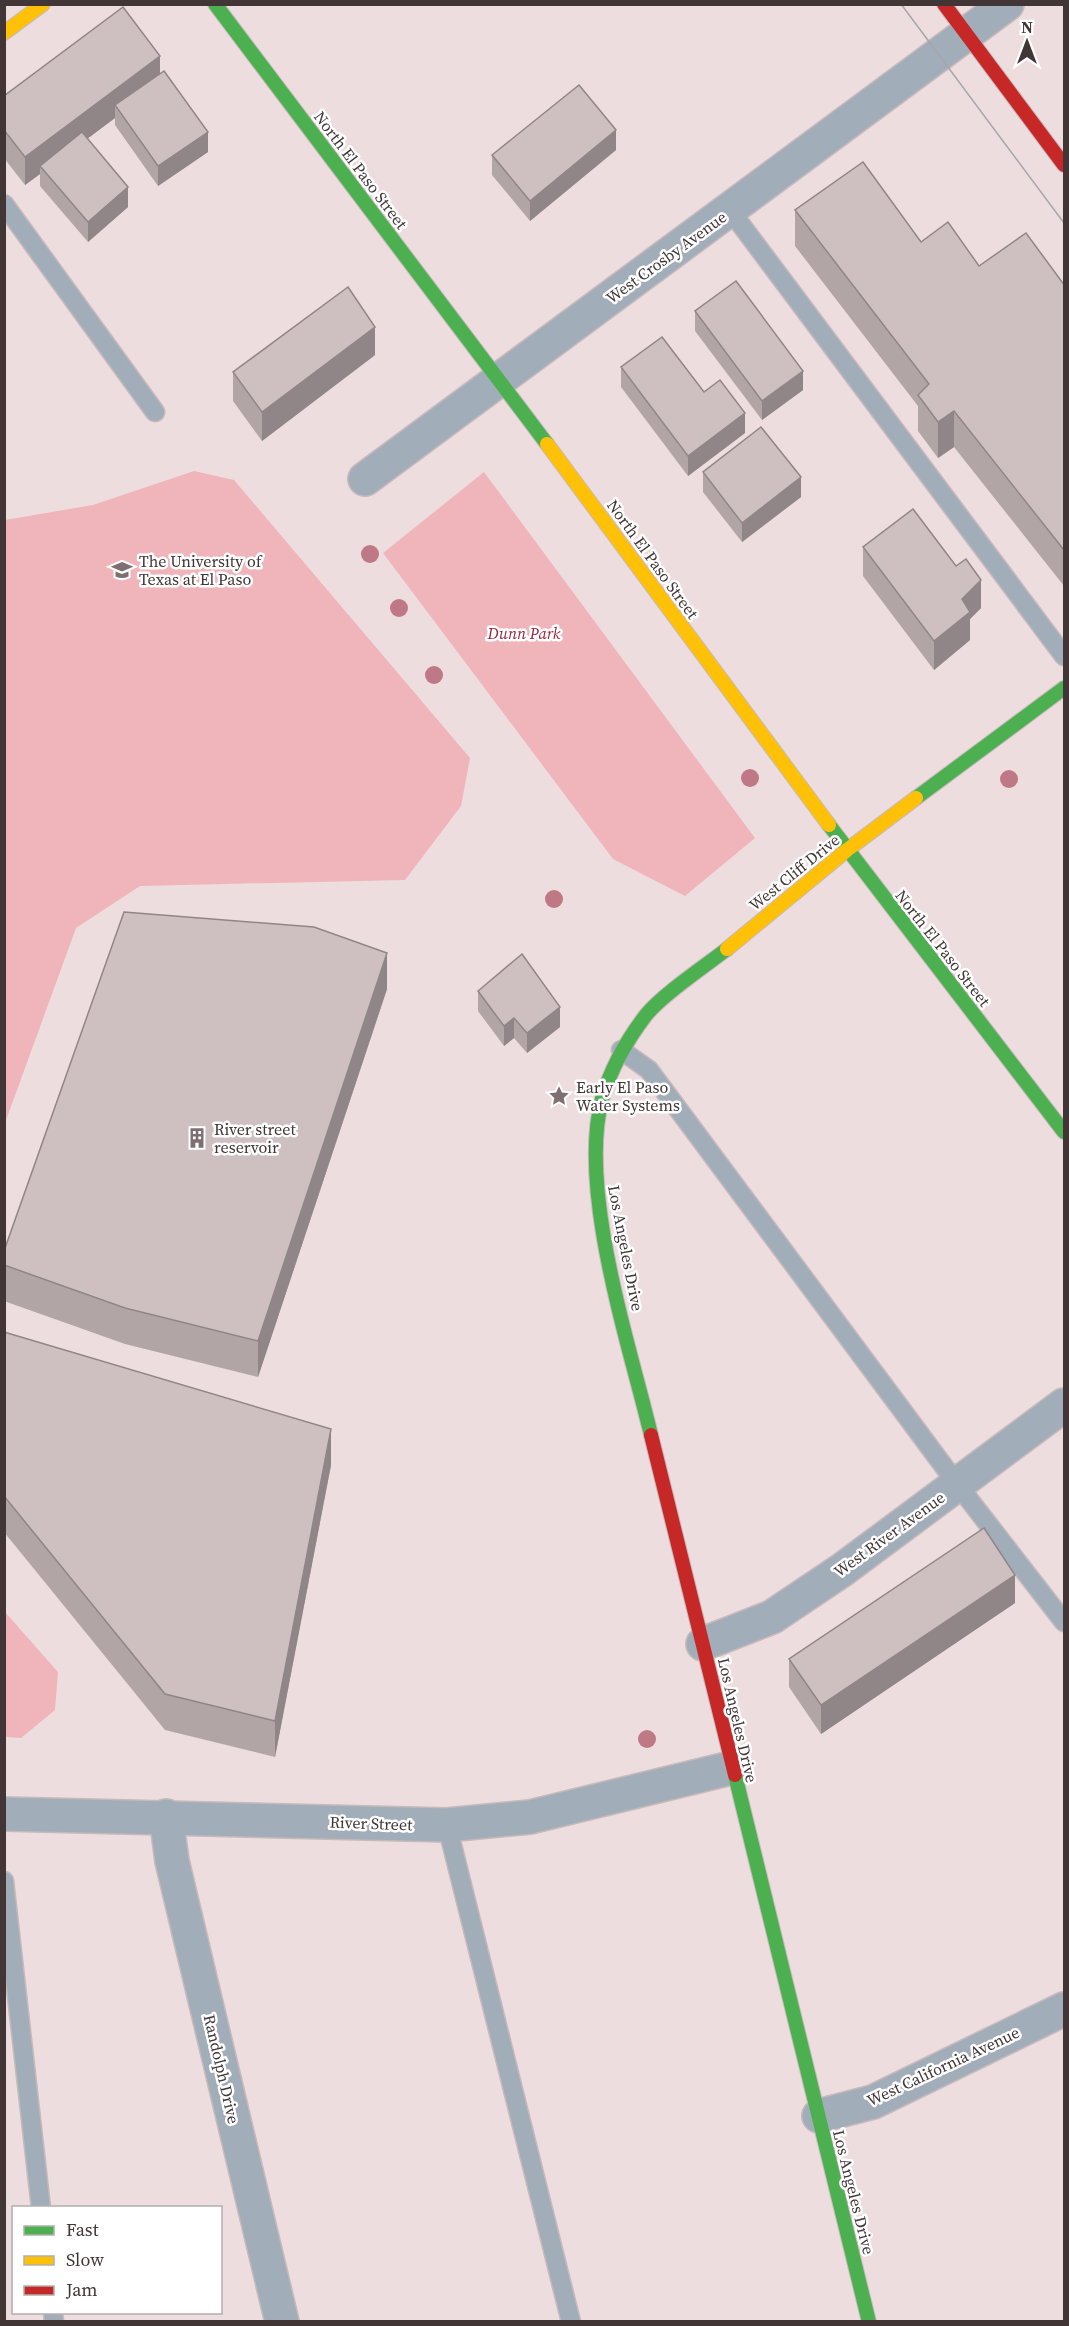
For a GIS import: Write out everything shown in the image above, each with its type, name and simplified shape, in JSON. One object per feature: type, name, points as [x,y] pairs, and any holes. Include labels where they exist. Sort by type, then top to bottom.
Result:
[{"type":"street","points":[[4,33],[43,4]]},
{"type":"street","name":"North El Paso Street","points":[[215,4],[500,380],[847,850],[1065,1132]]},
{"type":"street","points":[[944,4],[1065,165]]},
{"type":"street","name":"West Crosby Avenue","points":[[365,479],[1007,4]]},
{"type":"street","name":"West Cliff Drive","points":[[598,1124],[602,1095],[609,1072],[621,1050],[648,1013],[847,850],[1065,688]]},
{"type":"street","name":"Los Angeles Drive","points":[[598,1124],[594,1163],[608,1258],[703,1644],[731,1768],[869,2322]]},
{"type":"street","name":"West River Avenue","points":[[703,1644],[772,1617],[842,1570],[1065,1405]]},
{"type":"street","name":"River Street","points":[[4,1814],[166,1816],[447,1825],[530,1817],[731,1768]]},
{"type":"street","name":"Randolph Drive","points":[[166,1816],[172,1861],[282,2322]]},
{"type":"street","name":"West California Avenue","points":[[819,2116],[873,2102],[1065,2009]]},
{"type":"lane","points":[[4,204],[155,412]]},
{"type":"lane","points":[[730,210],[1065,656]]},
{"type":"lane","points":[[621,1050],[648,1070],[957,1484],[1065,1622]]},
{"type":"lane","points":[[447,1825],[570,2322]]},
{"type":"lane","points":[[4,1881],[41,2206]]},
{"type":"green space","points":[[194,471],[234,480],[470,758],[461,806],[405,880],[140,886],[76,928],[5,1123],[5,520],[93,505]]},
{"type":"green space","name":"Dunn Park","points":[[484,472],[755,838],[685,896],[613,859],[383,553]]},
{"type":"green space","points":[[5,1612],[58,1672],[55,1710],[21,1738],[5,1737]]},
{"type":"building","points":[[123,7],[160,56],[25,157],[4,130],[4,96]]},
{"type":"building","points":[[164,71],[208,132],[158,166],[115,105]]},
{"type":"building","points":[[579,85],[616,130],[530,201],[492,155]]},
{"type":"building","points":[[82,132],[128,187],[88,222],[40,166]]},
{"type":"building","points":[[863,162],[921,242],[948,222],[979,266],[1026,233],[1065,286],[1064,550],[954,411],[938,422],[918,395],[929,384],[795,210]]},
{"type":"building","points":[[736,281],[803,371],[762,401],[695,311]]},
{"type":"building","points":[[348,287],[375,327],[262,412],[233,372]]},
{"type":"building","points":[[662,337],[704,392],[720,380],[745,413],[688,456],[621,367]]},
{"type":"building","points":[[761,427],[801,477],[742,523],[703,472]]},
{"type":"building","points":[[913,509],[956,566],[966,559],[981,580],[962,599],[970,612],[934,641],[863,547]]},
{"type":"building","name":"River street reservoir","points":[[124,912],[314,927],[387,953],[258,1341],[125,1308],[4,1265],[4,1251]]},
{"type":"building","points":[[522,954],[560,1007],[527,1033],[514,1018],[504,1026],[478,991]]},
{"type":"building","points":[[4,1332],[331,1429],[275,1721],[165,1694],[4,1496]]},
{"type":"building","points":[[984,1528],[1015,1575],[821,1705],[789,1659]]},
{"type":"tram line","points":[[901,4],[1064,223]]},
{"type":"traffic: fast","points":[[215,4],[547,444]]},
{"type":"traffic: fast","points":[[916,798],[1064,688]]},
{"type":"traffic: fast","points":[[829,825],[1064,1132]]},
{"type":"traffic: fast","points":[[651,1435],[609,1267],[596,1177],[596,1136],[602,1099],[610,1076],[620,1055],[646,1015],[673,990],[727,949]]},
{"type":"traffic: fast","points":[[735,1775],[869,2322]]},
{"type":"traffic: slow","points":[[4,33],[43,4]]},
{"type":"traffic: slow","points":[[547,444],[829,825]]},
{"type":"traffic: slow","points":[[727,949],[847,850],[916,798]]},
{"type":"traffic: jam","points":[[944,4],[1064,165]]},
{"type":"traffic: jam","points":[[651,1435],[735,1775]]},
{"type":"place","name":"The University of Texas at El Paso","points":[[122,570]]},
{"type":"place","name":"Early El Paso Water Systems","points":[[559,1096]]},
{"type":"place","name":"River street reservoir","points":[[197,1138]]}]
